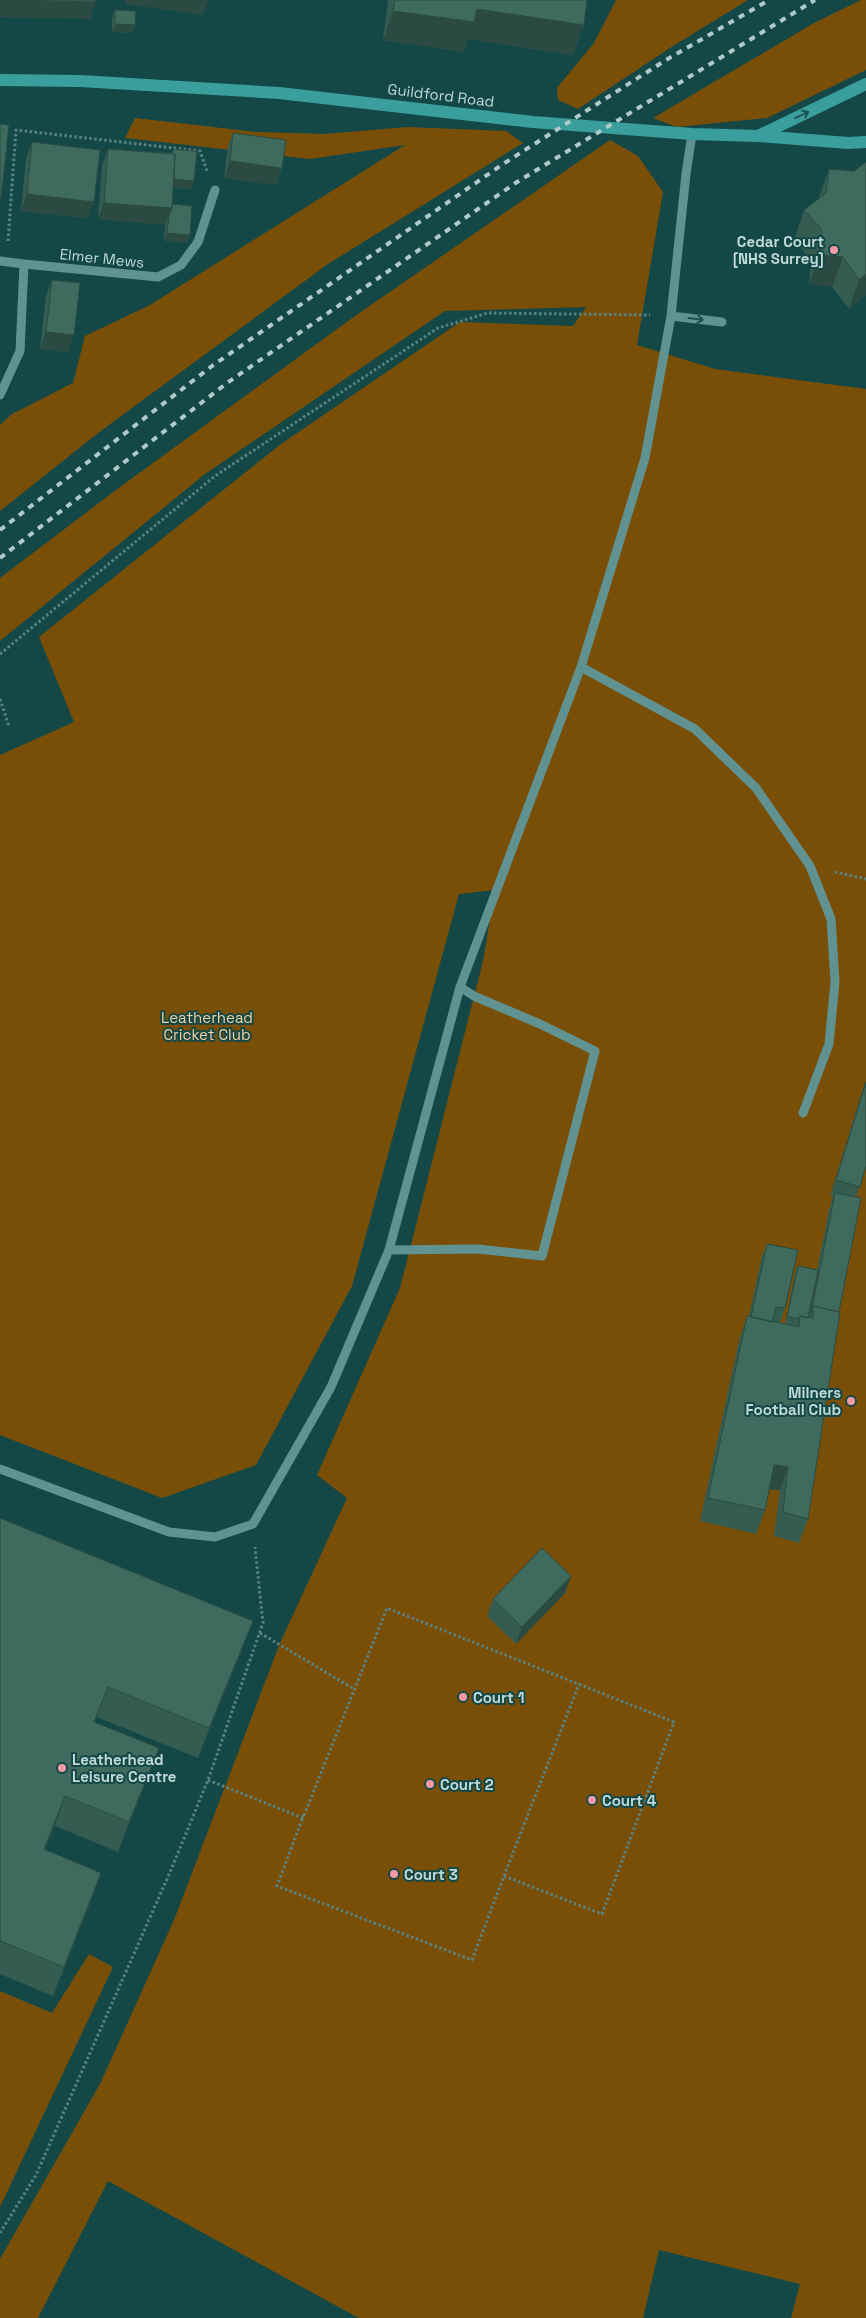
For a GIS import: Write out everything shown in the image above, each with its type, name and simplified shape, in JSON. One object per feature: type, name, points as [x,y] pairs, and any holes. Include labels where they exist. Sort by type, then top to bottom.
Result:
[{"type":"main road","name":"Guildford Road","points":[[0,80],[80,81],[279,93],[401,105],[516,120],[692,134],[758,136],[866,84]]},
{"type":"main road","points":[[758,136],[848,143],[866,142]]},
{"type":"lane","points":[[0,1469],[169,1532],[215,1537],[253,1524],[332,1386],[389,1250],[460,987],[581,667],[644,458],[671,316],[692,134]]},
{"type":"lane","name":"Elmer Mews","points":[[3,262],[158,277],[181,265],[198,242],[215,190]]},
{"type":"lane","points":[[0,395],[20,351],[24,264]]},
{"type":"lane","points":[[671,316],[722,322]]},
{"type":"lane","points":[[581,667],[695,729],[756,788],[810,866],[831,919],[835,982],[829,1044],[803,1113]]},
{"type":"lane","points":[[389,1250],[478,1249],[542,1256],[594,1051],[540,1024],[474,996],[460,987]]},
{"type":"path","points":[[3,262],[16,130],[200,151],[215,190]]},
{"type":"path","points":[[0,654],[215,476],[438,328],[488,314],[671,316]]},
{"type":"path","points":[[0,699],[9,726]]},
{"type":"path","points":[[0,2233],[36,2175],[171,1870],[208,1780],[263,1623],[253,1524]]},
{"type":"path","points":[[504,1876],[602,1914],[674,1722],[579,1684],[387,1608],[277,1886],[472,1960],[504,1876],[579,1684]]},
{"type":"path","points":[[260,1633],[354,1689]]},
{"type":"path","points":[[208,1780],[303,1818],[304,1814]]},
{"type":"green space","points":[[616,0],[748,0],[673,46],[578,109],[558,100],[557,88],[594,43]]},
{"type":"green space","points":[[861,0],[866,0],[866,70],[767,118],[677,127],[653,118],[814,23]]},
{"type":"green space","points":[[135,118],[257,132],[325,134],[407,127],[506,131],[523,143],[328,264],[102,430],[0,511],[0,425],[12,414],[73,383],[85,336],[150,305],[405,145],[310,159],[125,138]]},
{"type":"green space","name":"Leatherhead Cricket Club","points":[[610,140],[638,156],[663,192],[637,345],[715,369],[866,389],[866,2318],[791,2318],[800,2284],[659,2250],[643,2318],[359,2318],[108,2181],[38,2318],[0,2318],[0,2259],[100,2084],[174,1920],[280,1643],[347,1498],[317,1475],[400,1288],[483,961],[495,890],[459,894],[352,1286],[256,1465],[162,1498],[0,1435],[0,755],[74,722],[39,637],[281,444],[460,322],[573,326],[586,307],[445,311],[205,474],[0,641],[0,578],[116,490],[355,316]]},
{"type":"green space","points":[[89,1954],[113,1967],[0,2207],[0,1991],[52,2013]]},
{"type":"building","points":[[0,0],[96,0],[96,2]]},
{"type":"building","points":[[395,0],[587,0],[584,25],[477,9],[474,22],[393,11]]},
{"type":"building","points":[[115,10],[136,11],[135,25],[115,24]]},
{"type":"building","points":[[0,124],[9,125],[1,198],[0,198]]},
{"type":"building","points":[[233,133],[286,140],[282,168],[230,161]]},
{"type":"building","points":[[32,142],[100,150],[94,202],[27,194]]},
{"type":"building","points":[[108,149],[175,154],[172,208],[104,203]]},
{"type":"building","points":[[173,149],[197,151],[194,181],[174,179],[175,154],[173,154]]},
{"type":"building","points":[[866,162],[866,274],[859,280],[843,257],[820,255],[822,230],[804,210],[826,193],[829,169],[854,171]]},
{"type":"building","points":[[172,204],[192,206],[190,235],[167,233]]},
{"type":"building","points":[[52,280],[80,283],[74,335],[46,332]]},
{"type":"building","points":[[866,1082],[866,1166],[860,1187],[836,1180]]},
{"type":"building","points":[[835,1193],[861,1198],[839,1312],[813,1306],[811,1313]]},
{"type":"building","points":[[767,1244],[798,1250],[785,1308],[776,1307],[772,1322],[751,1317]]},
{"type":"building","points":[[798,1266],[818,1270],[808,1318],[800,1316],[799,1319],[787,1317]]},
{"type":"building","points":[[813,1306],[840,1312],[808,1519],[783,1512],[788,1467],[774,1465],[765,1510],[708,1498],[747,1316],[799,1327],[800,1316],[813,1318]]},
{"type":"building","name":"Leatherhead Leisure Centre","points":[[0,1518],[253,1621],[209,1728],[108,1687],[94,1722],[159,1748],[129,1822],[65,1796],[44,1849],[101,1873],[64,1967],[0,1941]]},
{"type":"building","points":[[542,1548],[571,1576],[522,1627],[493,1599]]},
{"type":"railway","points":[[0,530],[212,366],[503,164],[666,60],[769,0]]},
{"type":"railway","points":[[0,558],[227,383],[517,182],[815,0]]},
{"type":"place","name":"Cedar Court [NHS Surrey]","points":[[834,250]]},
{"type":"place","name":"Milners Football Club","points":[[851,1401]]},
{"type":"place","name":"Court 1","points":[[463,1697]]},
{"type":"place","name":"Leatherhead Leisure Centre","points":[[62,1768]]},
{"type":"place","name":"Court 2","points":[[430,1784]]},
{"type":"place","name":"Court 4","points":[[592,1800]]},
{"type":"place","name":"Court 3","points":[[394,1874]]}]
